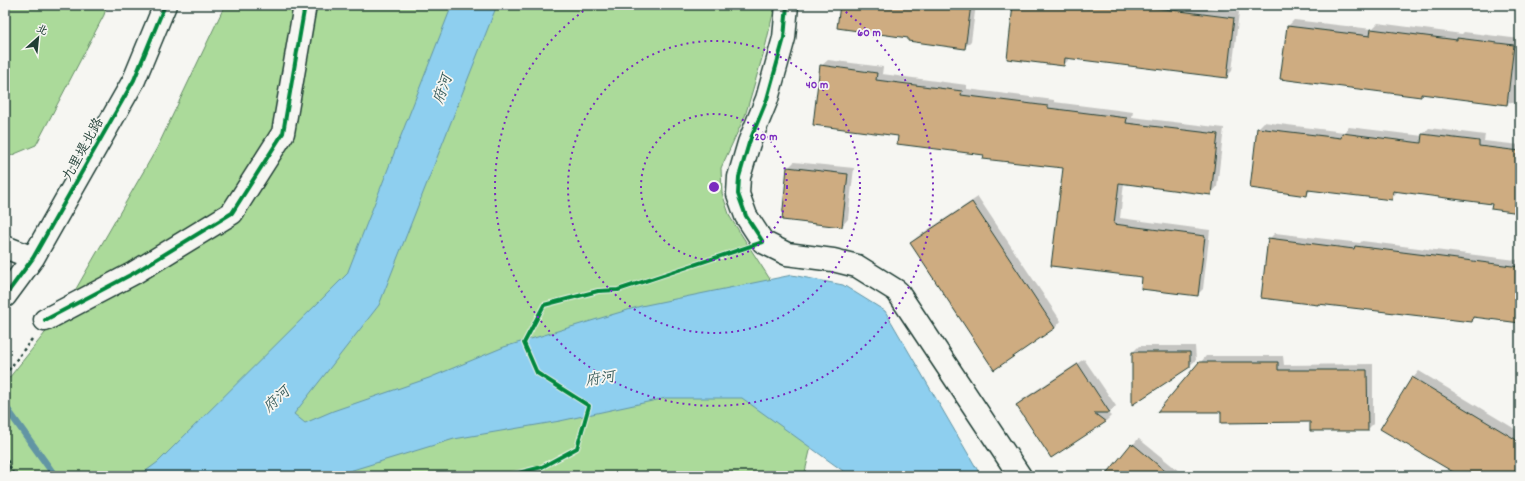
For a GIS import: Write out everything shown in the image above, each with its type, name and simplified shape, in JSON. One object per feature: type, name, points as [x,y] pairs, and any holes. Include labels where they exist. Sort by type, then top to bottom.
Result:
[{"type":"street","name":"九里堤北路","points":[[5,296],[33,258],[134,80],[165,5]]},
{"type":"street","points":[[45,320],[134,273],[232,213],[283,133],[305,5]]},
{"type":"street","points":[[787,5],[784,38],[767,98],[749,142],[739,177],[738,194],[746,216],[763,242],[787,254],[833,260],[857,266],[897,291],[1020,476]]},
{"type":"street","points":[[5,247],[33,258]]},
{"type":"path","points":[[5,375],[45,320]]},
{"type":"path","points":[[5,455],[14,476]]},
{"type":"green space","points":[[5,5],[107,5],[104,15],[36,145],[5,158]]},
{"type":"green space","points":[[225,5],[775,5],[765,48],[745,116],[721,168],[722,193],[730,217],[829,371],[804,476],[5,476],[5,383],[65,308],[157,148]]},
{"type":"water","name":"府河","points":[[452,5],[497,5],[379,305],[294,414],[305,423],[333,411],[429,378],[504,347],[641,306],[792,275],[843,285],[885,311],[981,476],[850,476],[742,398],[666,398],[560,421],[454,439],[333,476],[139,476],[158,462],[347,274]]},
{"type":"building","points":[[840,5],[971,5],[965,49],[908,41],[908,38],[837,28]]},
{"type":"building","points":[[1013,5],[1066,5],[1089,8],[1089,5],[1133,5],[1234,18],[1227,78],[1065,58],[1064,66],[1007,59]]},
{"type":"building","points":[[1287,26],[1370,36],[1371,29],[1457,40],[1457,38],[1514,45],[1507,105],[1421,94],[1421,97],[1280,79]]},
{"type":"building","points":[[820,65],[877,73],[876,80],[962,91],[961,95],[1127,118],[1126,123],[1218,134],[1211,195],[1119,183],[1114,224],[1205,236],[1198,296],[1141,289],[1142,277],[1051,266],[1063,168],[983,159],[984,155],[897,144],[898,136],[813,125]]},
{"type":"building","points":[[1257,128],[1341,138],[1342,133],[1421,143],[1422,134],[1479,141],[1479,146],[1520,151],[1520,213],[1491,209],[1492,204],[1393,191],[1392,200],[1308,190],[1307,196],[1250,188]]},
{"type":"building","points":[[787,167],[848,174],[842,227],[782,220]]},
{"type":"building","points":[[972,202],[1055,328],[994,370],[910,243]]},
{"type":"building","points":[[1268,238],[1354,249],[1355,246],[1520,267],[1520,323],[1473,317],[1472,322],[1261,298]]},
{"type":"building","points":[[1132,352],[1190,352],[1190,367],[1132,405]]},
{"type":"building","points":[[1199,362],[1278,362],[1278,370],[1367,370],[1368,431],[1310,431],[1310,422],[1221,423],[1221,412],[1157,412]]},
{"type":"building","points":[[1078,364],[1110,413],[1094,413],[1106,422],[1051,458],[1016,405]]},
{"type":"building","points":[[1412,377],[1520,442],[1520,476],[1460,476],[1380,429]]},
{"type":"building","points":[[1131,444],[1133,446],[1133,444],[1171,476],[1105,476]]},
{"type":"waterway","points":[[5,406],[55,476]]},
{"type":"cycle path","points":[[5,296],[33,258],[134,80],[165,5]]},
{"type":"cycle path","points":[[45,320],[134,273],[232,213],[283,133],[305,5]]},
{"type":"cycle path","points":[[507,476],[542,467],[577,448],[589,406],[537,373],[524,343],[544,305],[598,291],[618,290],[763,242],[746,216],[738,194],[739,177],[749,143],[767,99],[784,38],[787,5]]}]
